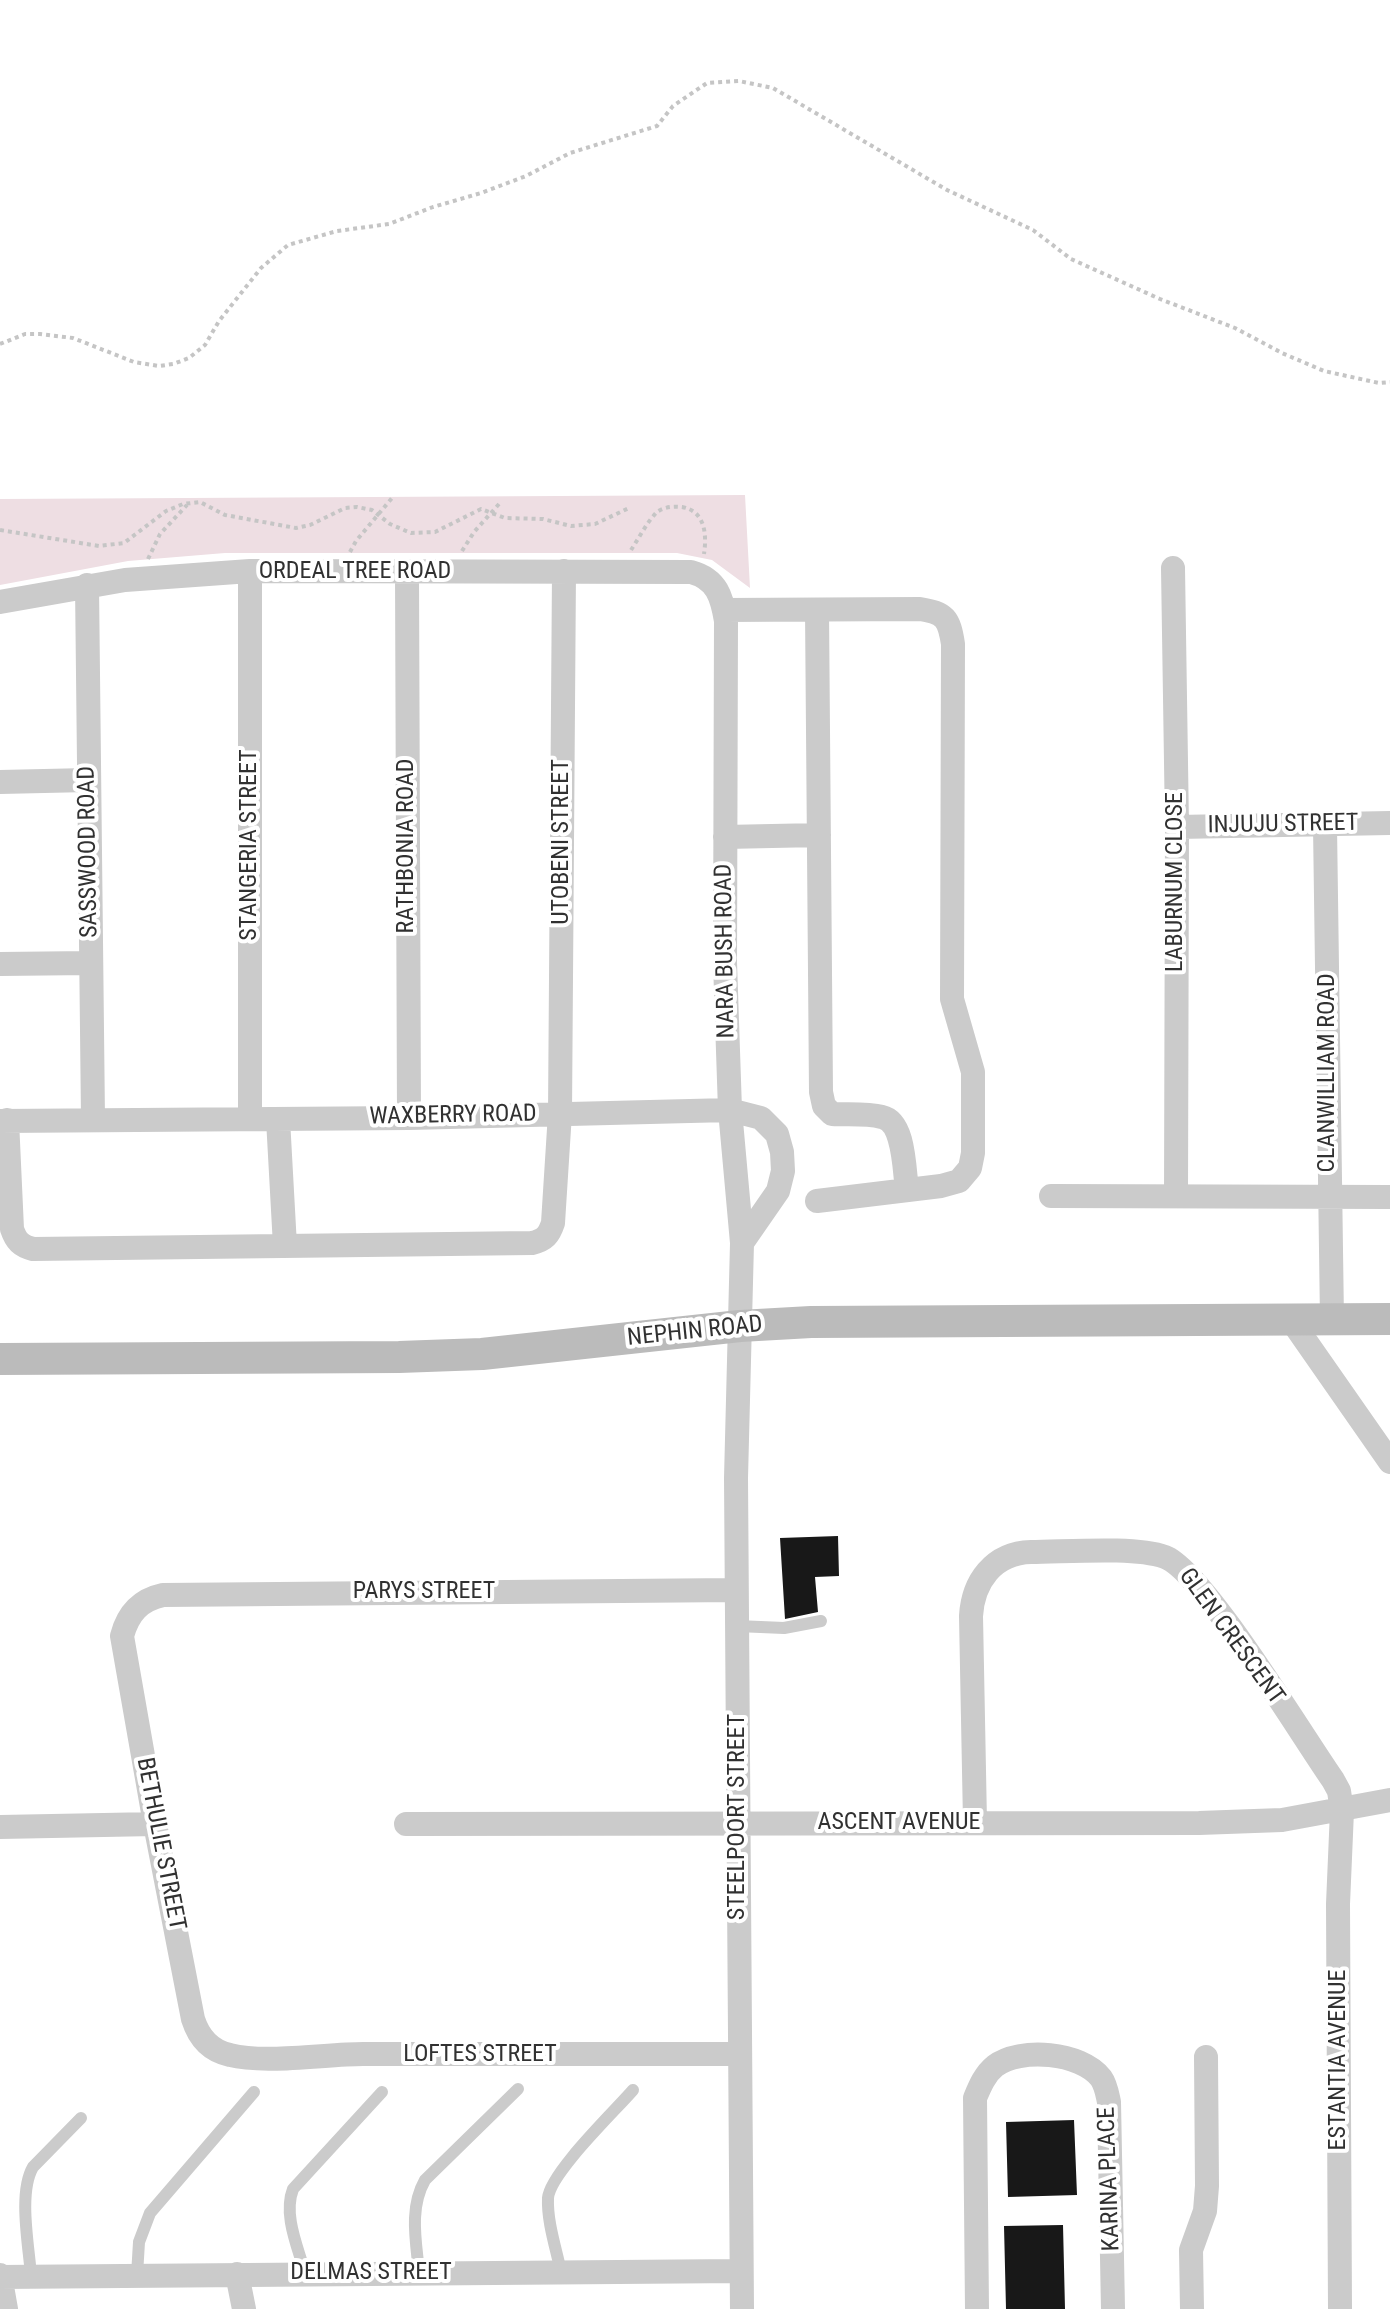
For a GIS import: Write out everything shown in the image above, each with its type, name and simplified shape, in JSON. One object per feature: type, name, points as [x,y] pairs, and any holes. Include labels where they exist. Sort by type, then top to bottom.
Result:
[{"type":"street","name":"LABURNUM CLOSE","points":[[1173,568],[1177,827],[1176,1196]]},
{"type":"street","name":"ORDEAL TREE ROAD","points":[[0,602],[87,585],[250,571],[691,572],[706,577]]},
{"type":"street","name":"STANGERIA STREET","points":[[250,571],[250,1119]]},
{"type":"street","name":"UTOBENI STREET","points":[[285,1246],[532,1243],[543,1240],[550,1233],[560,1113],[564,571]]},
{"type":"street","name":"RATHBONIA ROAD","points":[[407,573],[409,1118]]},
{"type":"street","name":"NARA BUSH ROAD","points":[[706,577],[719,591],[724,610],[725,962],[730,1110],[742,1243],[740,1326]]},
{"type":"street","name":"SASSWOOD ROAD","points":[[87,585],[93,1119]]},
{"type":"street","points":[[724,610],[920,609],[945,617],[951,627],[952,999],[973,1072],[973,1153],[970,1168],[959,1181],[817,1201]]},
{"type":"street","points":[[817,610],[821,1092],[824,1106],[832,1114],[886,1117],[894,1122],[899,1133],[907,1190]]},
{"type":"street","points":[[0,782],[88,780]]},
{"type":"street","name":"INJUJU STREET","points":[[1177,827],[1390,823]]},
{"type":"street","name":"CLANWILLIAM ROAD","points":[[1325,826],[1332,1320]]},
{"type":"street","points":[[725,837],[819,835]]},
{"type":"street","points":[[0,964],[90,963]]},
{"type":"street","name":"WAXBERRY ROAD","points":[[3,1120],[409,1118],[730,1110],[761,1118],[777,1134],[782,1152],[783,1171],[778,1191],[742,1243]]},
{"type":"street","points":[[3,1120],[12,1229],[23,1246],[33,1249],[285,1246],[278,1119]]},
{"type":"street","points":[[1051,1196],[1390,1197]]},
{"type":"street","name":"NEPHIN ROAD","points":[[0,1359],[482,1354],[740,1326],[826,1322],[1390,1319]]},
{"type":"street","points":[[1291,1320],[1390,1462]]},
{"type":"street","name":"STEELPOORT STREET","points":[[740,1326],[736,1590],[742,2309]]},
{"type":"street","name":"GLEN CRESCENT","points":[[975,1822],[973,1593],[991,1569],[1022,1552],[1147,1552],[1178,1564],[1203,1591],[1333,1780],[1339,1791],[1342,1811]]},
{"type":"street","name":"PARYS STREET","points":[[125,1625],[142,1602],[163,1595],[736,1590]]},
{"type":"street","name":"BETHULIE STREET","points":[[125,1625],[123,1649],[193,2019],[203,2039],[221,2053]]},
{"type":"street","name":"ASCENT AVENUE","points":[[406,1824],[1213,1823],[1282,1820],[1390,1800]]},
{"type":"street","name":"ESTANTIA AVENUE","points":[[1340,2309],[1338,1904],[1342,1811]]},
{"type":"street","points":[[0,1827],[155,1824]]},
{"type":"street","name":"LOFTES STREET","points":[[221,2053],[245,2058],[362,2054],[740,2054]]},
{"type":"street","name":"KARINA PLACE","points":[[977,2309],[975,2098],[988,2072],[998,2064],[1024,2055],[1058,2056],[1086,2066],[1100,2077],[1106,2087],[1109,2102],[1113,2309]]},
{"type":"street","points":[[1192,2309],[1191,2250],[1205,2211],[1207,2186],[1206,2057]]},
{"type":"street","name":"DELMAS STREET","points":[[0,2276],[741,2271]]},
{"type":"street","points":[[237,2274],[244,2309]]},
{"type":"street","points":[[0,2276],[6,2309]]},
{"type":"lane","points":[[737,1626],[784,1628],[821,1621]]},
{"type":"lane","points":[[419,2272],[415,2203],[419,2190],[425,2180],[518,2089]]},
{"type":"lane","points":[[561,2272],[549,2212],[550,2187],[633,2090]]},
{"type":"lane","points":[[137,2275],[139,2242],[150,2213],[254,2092]]},
{"type":"lane","points":[[305,2273],[289,2212],[293,2189],[382,2092]]},
{"type":"lane","points":[[31,2276],[26,2192],[28,2177],[33,2167],[81,2118]]},
{"type":"path","points":[[0,344],[25,334],[40,334],[73,338],[134,362],[159,366],[173,364],[189,358],[205,345],[219,321],[261,268],[288,245],[337,231],[389,224],[481,193],[526,176],[570,153],[657,126],[673,106],[707,83],[739,81],[773,88],[947,190],[1033,230],[1071,259],[1235,328],[1324,371],[1379,383],[1390,382]]},
{"type":"path","points":[[340,572],[356,541],[392,498]]},
{"type":"path","points":[[0,530],[99,546],[124,543],[166,511],[200,502],[225,515],[296,528],[310,525],[345,508],[357,507],[372,510],[390,524],[411,533],[435,532],[481,509],[505,518],[543,519],[571,526],[595,524],[629,508]]},
{"type":"path","points":[[144,578],[149,554],[160,534],[189,503]]},
{"type":"path","points":[[456,573],[459,556],[466,544],[499,504]]},
{"type":"path","points":[[616,572],[652,518],[660,510],[673,506],[688,508],[698,514],[703,524],[706,577]]},
{"type":"shaded area","points":[[745,495],[750,588],[712,560],[677,553],[225,553],[128,561],[0,585],[0,499]]},
{"type":"building","points":[[838,1536],[839,1576],[815,1577],[818,1612],[785,1619],[780,1538]]},
{"type":"building","points":[[1074,2120],[1077,2195],[1008,2197],[1006,2122]]},
{"type":"building","points":[[1063,2225],[1065,2309],[1006,2309],[1004,2226]]}]
